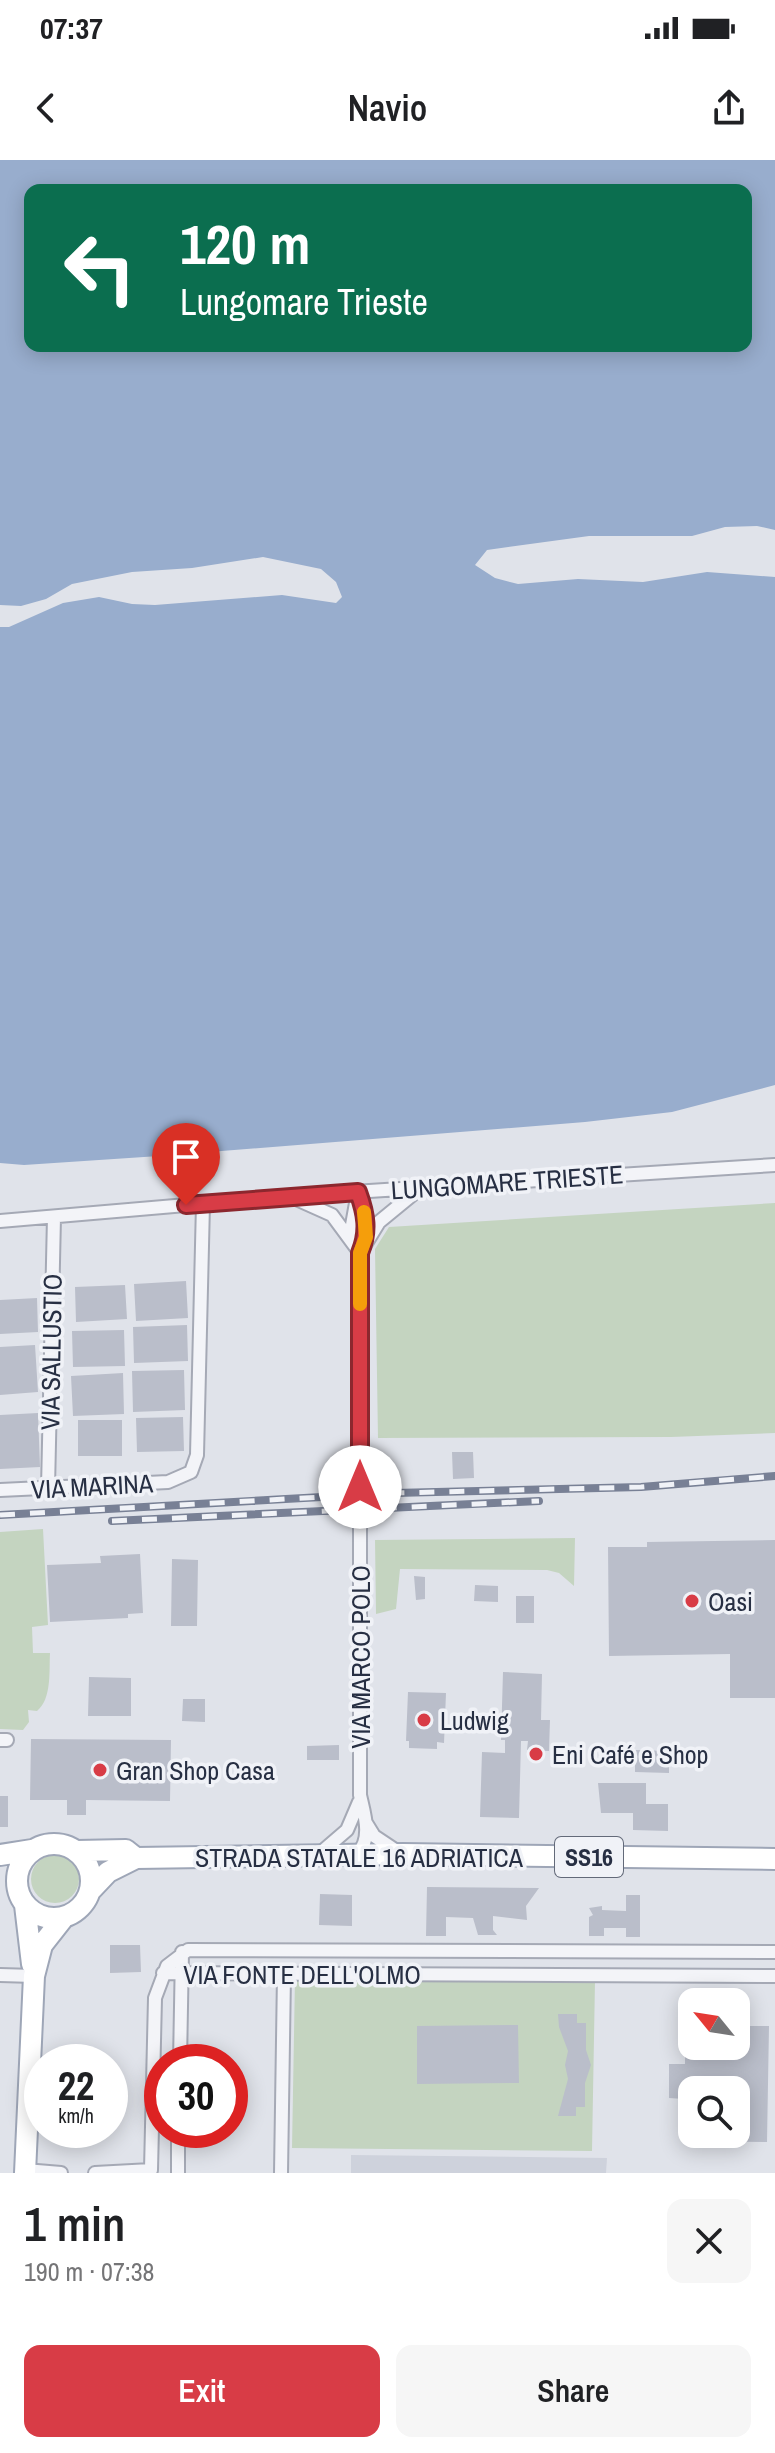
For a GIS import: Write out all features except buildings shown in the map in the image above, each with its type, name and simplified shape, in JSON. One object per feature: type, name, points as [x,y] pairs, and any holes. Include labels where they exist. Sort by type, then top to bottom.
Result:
[{"type":"main road","name":"SS16","points":[[0,1855],[60,1843],[77,1851]]},
{"type":"main road","points":[[32,1850],[18,1868],[34,1976]]},
{"type":"main road","name":"STRADA STATALE 16 ADRIATICA","points":[[77,1851],[126,1850],[136,1858],[403,1854],[775,1859]]},
{"type":"main road","points":[[77,1851],[88,1865],[90,1891]]},
{"type":"main road","points":[[25,2172],[34,1976],[42,1945],[64,1917],[80,1907],[108,1872],[136,1858]]},
{"type":"main road","points":[[0,1876],[43,1917],[64,1917]]},
{"type":"street","name":"LUNGOMARE TRIESTE","points":[[0,1221],[291,1196],[775,1165]]},
{"type":"street","points":[[360,1487],[360,1253],[366,1237],[391,1209],[420,1188]]},
{"type":"street","points":[[358,1192],[365,1215],[366,1237]]},
{"type":"street","points":[[350,1236],[358,1192]]},
{"type":"street","points":[[291,1196],[325,1211],[350,1236],[360,1253]]},
{"type":"street","name":"VIA MARINA","points":[[0,1490],[168,1482],[184,1477],[194,1467],[197,1455],[203,1204]]},
{"type":"street","name":"VIA SALLUSTIO","points":[[48,1488],[54,1217]]},
{"type":"street","name":"VIA MARCO POLO","points":[[357,1854],[365,1842],[360,1795],[360,1520]]},
{"type":"street","name":"VIA MARCO POLO","points":[[316,1856],[347,1830],[360,1795]]},
{"type":"street","points":[[365,1820],[374,1836],[403,1854]]},
{"type":"street","name":"VIA FONTE DELL'OLMO","points":[[163,1973],[182,1952],[195,1949],[775,1952]]},
{"type":"street","points":[[180,2044],[182,1952]]},
{"type":"street","points":[[95,2173],[151,2170],[154,2007],[163,1973]]},
{"type":"street","name":"VIA FONTE DELL'OLMO","points":[[163,1973],[775,1976]]},
{"type":"street","points":[[281,2173],[284,1974]]},
{"type":"street","points":[[0,1975],[34,1976]]},
{"type":"street","points":[[178,2148],[178,2173]]},
{"type":"street","points":[[25,2172],[61,2173]]},
{"type":"shaded area","points":[[351,2155],[607,2158],[606,2173],[351,2173]]},
{"type":"green space","points":[[775,1203],[775,1433],[671,1437],[378,1438],[375,1249],[389,1227]]},
{"type":"green space","points":[[43,1529],[48,1625],[32,1627],[33,1653],[50,1653],[47,1692],[37,1711],[28,1710],[29,1722],[23,1730],[0,1729],[0,1532]]},
{"type":"green space","points":[[575,1538],[574,1586],[559,1573],[547,1570],[400,1569],[396,1609],[376,1614],[375,1540]]},
{"type":"green space","points":[[55,1855],[64,1856],[72,1862],[78,1870],[78,1888],[72,1896],[64,1902],[55,1903],[46,1902],[38,1896],[32,1888],[31,1879],[32,1870],[38,1862],[46,1856]]},
{"type":"green space","points":[[295,1978],[595,1981],[592,2151],[292,2148]]},
{"type":"water","points":[[0,160],[775,160],[775,1085],[672,1112],[585,1122],[24,1165],[0,1163]]},
{"type":"pier","points":[[757,526],[775,530],[775,577],[707,572],[643,582],[578,579],[518,584],[495,578],[475,565],[487,550],[589,536],[692,536],[725,527]]},
{"type":"pier","points":[[263,557],[321,569],[336,582],[342,597],[336,603],[282,595],[155,605],[99,597],[63,603],[9,627],[0,627],[0,605],[21,606],[46,599],[72,584],[132,572],[192,568]]},
{"type":"tunnel","points":[[360,1487],[360,1520]]},
{"type":"railway","points":[[0,1515],[394,1493],[641,1487],[775,1476]]},
{"type":"railway","points":[[112,1521],[539,1501]]},
{"type":"slow traffic","points":[[360,1304],[360,1253],[366,1237],[364,1212]]},
{"type":"place","name":"Oasi","points":[[692,1601]]},
{"type":"place","name":"Ludwig","points":[[424,1720]]},
{"type":"place","name":"Eni Café e Shop","points":[[536,1754]]},
{"type":"place","name":"Gran Shop Casa","points":[[100,1770]]},
{"type":"route","points":[[186,1205],[358,1192],[365,1215],[366,1237],[360,1253],[360,1487]]}]
